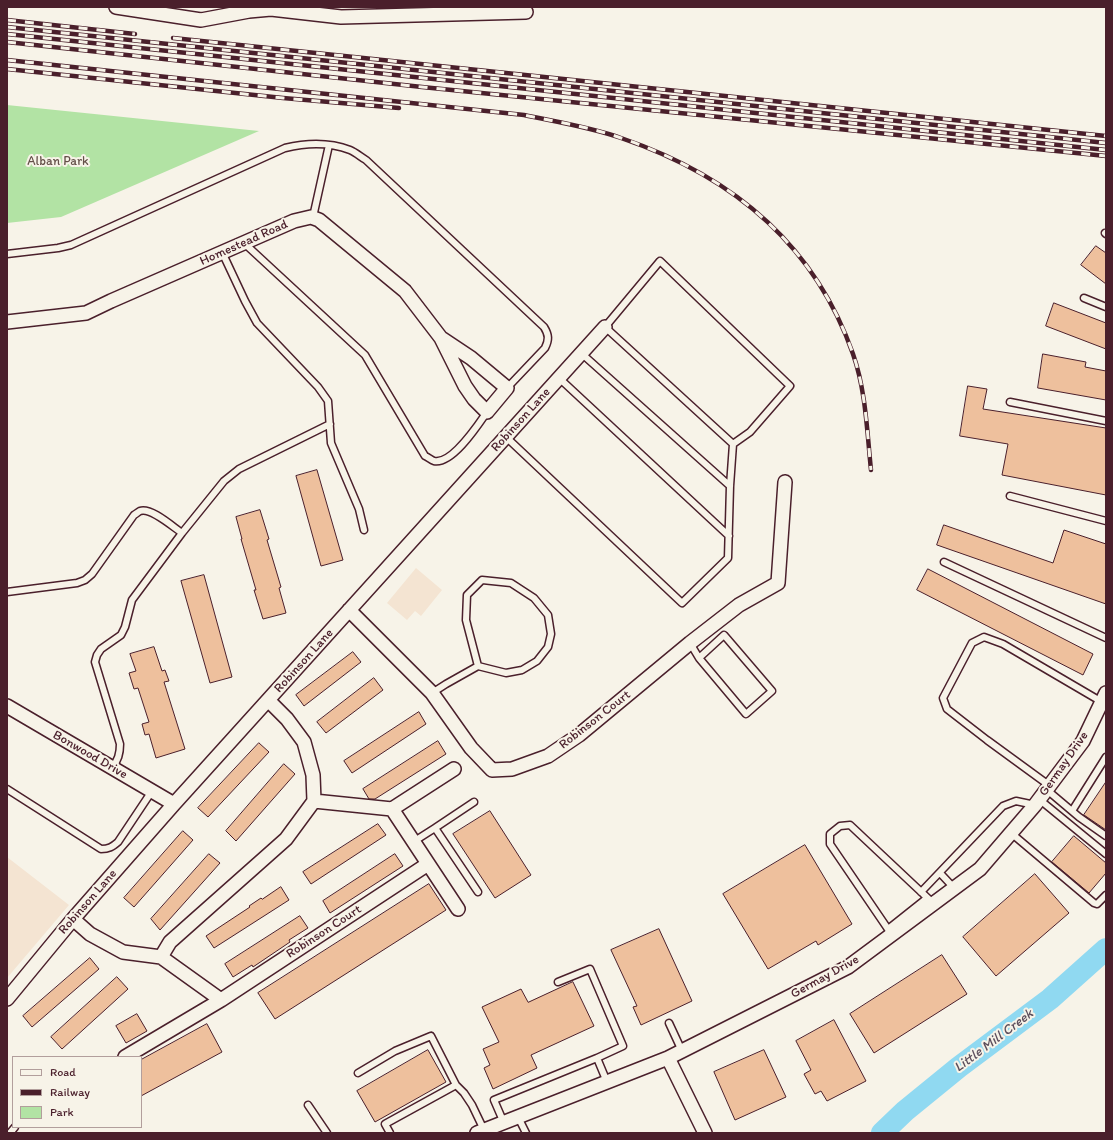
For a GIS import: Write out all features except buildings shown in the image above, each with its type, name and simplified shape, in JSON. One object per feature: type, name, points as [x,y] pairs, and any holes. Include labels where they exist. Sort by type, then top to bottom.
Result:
[{"type":"street","points":[[116,7],[201,20],[249,11],[271,9],[341,17],[526,12]]},
{"type":"street","name":"Homestead Road","points":[[7,322],[86,313],[294,221],[311,217],[313,218]]},
{"type":"street","points":[[313,218],[319,220],[405,291],[441,338],[465,386],[486,412],[507,388],[471,358],[441,338]]},
{"type":"street","name":"Robinson Lane","points":[[7,999],[73,918],[174,804],[604,327]]},
{"type":"street","name":"Robinson Court","points":[[349,610],[432,693],[471,748],[492,770],[512,769],[548,756],[579,735],[690,643],[739,605],[778,583],[785,482]]},
{"type":"street","points":[[161,957],[170,942],[286,839],[314,801],[313,775],[304,742],[286,719],[268,700]]},
{"type":"street","name":"Germay Drive","points":[[480,1132],[668,1058],[848,967],[930,901],[954,888],[980,869],[1043,795],[1083,741],[1105,700]]},
{"type":"street","name":"Bonwood Drive","points":[[7,706],[174,804]]},
{"type":"street","points":[[314,801],[392,809],[454,769]]},
{"type":"street","points":[[392,809],[458,909]]},
{"type":"street","name":"Robinson Court","points":[[128,1056],[220,1000],[428,864]]},
{"type":"street","points":[[73,918],[90,934],[123,952],[161,957],[220,1000]]},
{"type":"street","points":[[668,1058],[705,1133]]},
{"type":"lane","points":[[7,254],[71,245],[285,148],[297,145],[329,145],[351,151],[366,160],[544,328],[548,334],[548,341],[545,348],[507,388]]},
{"type":"lane","points":[[313,218],[329,145]]},
{"type":"lane","points":[[244,243],[365,355],[426,456],[434,461],[443,460],[456,451],[470,436],[486,412]]},
{"type":"lane","points":[[222,252],[257,323],[318,387],[328,401],[331,443],[359,509],[364,530]]},
{"type":"lane","points":[[660,261],[790,386],[750,432],[733,444],[604,327],[660,261]]},
{"type":"lane","points":[[1084,298],[1106,307]]},
{"type":"lane","points":[[581,353],[730,486]]},
{"type":"lane","points":[[559,378],[729,536]]},
{"type":"lane","points":[[1010,402],[1106,421]]},
{"type":"lane","points":[[112,768],[118,759],[120,744],[95,662],[97,655],[101,649],[120,635],[125,627],[132,600],[182,533],[224,481],[239,469],[330,424]]},
{"type":"lane","points":[[506,437],[682,603],[728,558],[733,444]]},
{"type":"lane","points":[[1010,496],[1106,521]]},
{"type":"lane","points":[[7,592],[77,583],[85,580],[92,574],[134,515],[140,511],[148,511],[182,533]]},
{"type":"lane","points":[[944,562],[1106,638]]},
{"type":"lane","points":[[432,693],[478,666],[506,673],[522,670],[537,661],[548,647],[551,634],[548,615],[534,598],[511,583],[482,580],[467,595],[466,620],[478,666]]},
{"type":"lane","points":[[690,643],[699,658],[746,714],[772,691],[724,635],[699,658]]},
{"type":"lane","points":[[1105,700],[1003,644],[984,637],[972,643],[943,698],[947,709],[987,740],[1106,854]]},
{"type":"lane","points":[[1072,811],[1106,757]]},
{"type":"lane","points":[[7,789],[101,849],[112,847],[118,842],[152,791]]},
{"type":"lane","points":[[921,892],[1003,806],[1016,801],[1043,795],[1072,811],[1106,836]]},
{"type":"lane","points":[[413,842],[474,802]]},
{"type":"lane","points":[[890,932],[830,844],[830,834],[840,826],[850,825],[930,901]]},
{"type":"lane","points":[[435,828],[478,892]]},
{"type":"lane","points":[[1011,834],[1094,903],[1099,903],[1106,895]]},
{"type":"lane","points":[[940,872],[954,888]]},
{"type":"lane","points":[[504,1123],[494,1100],[597,1058],[622,1046],[590,969],[558,982]]},
{"type":"lane","points":[[669,1023],[682,1051]]},
{"type":"lane","points":[[358,1073],[395,1051],[431,1036],[456,1086],[464,1093],[472,1105],[480,1132]]},
{"type":"lane","points":[[597,1058],[607,1082]]},
{"type":"lane","points":[[390,1133],[385,1124],[456,1086]]},
{"type":"lane","points":[[308,1105],[327,1133]]},
{"type":"lane","points":[[518,1117],[526,1133]]},
{"type":"shaded area","points":[[416,568],[442,590],[421,616],[415,611],[407,620],[387,603]]},
{"type":"shaded area","points":[[7,857],[69,905],[7,978]]},
{"type":"green space","name":"Alban Park","points":[[7,105],[259,131],[61,217],[7,223]]},
{"type":"waterway","name":"Little Mill Creek","points":[[882,1133],[905,1111],[959,1067],[1050,999],[1106,949]]},
{"type":"railway","points":[[7,20],[135,34]]},
{"type":"railway","points":[[7,27],[1106,143]]},
{"type":"railway","points":[[7,34],[1106,150]]},
{"type":"railway","points":[[173,38],[1106,136]]},
{"type":"railway","points":[[7,42],[422,87],[1106,156]]},
{"type":"railway","points":[[7,60],[524,115],[597,131],[661,153],[698,172],[732,193],[763,218],[791,247],[816,279],[836,314],[853,354],[861,382],[871,470]]},
{"type":"railway","points":[[7,69],[283,98],[399,108]]}]
